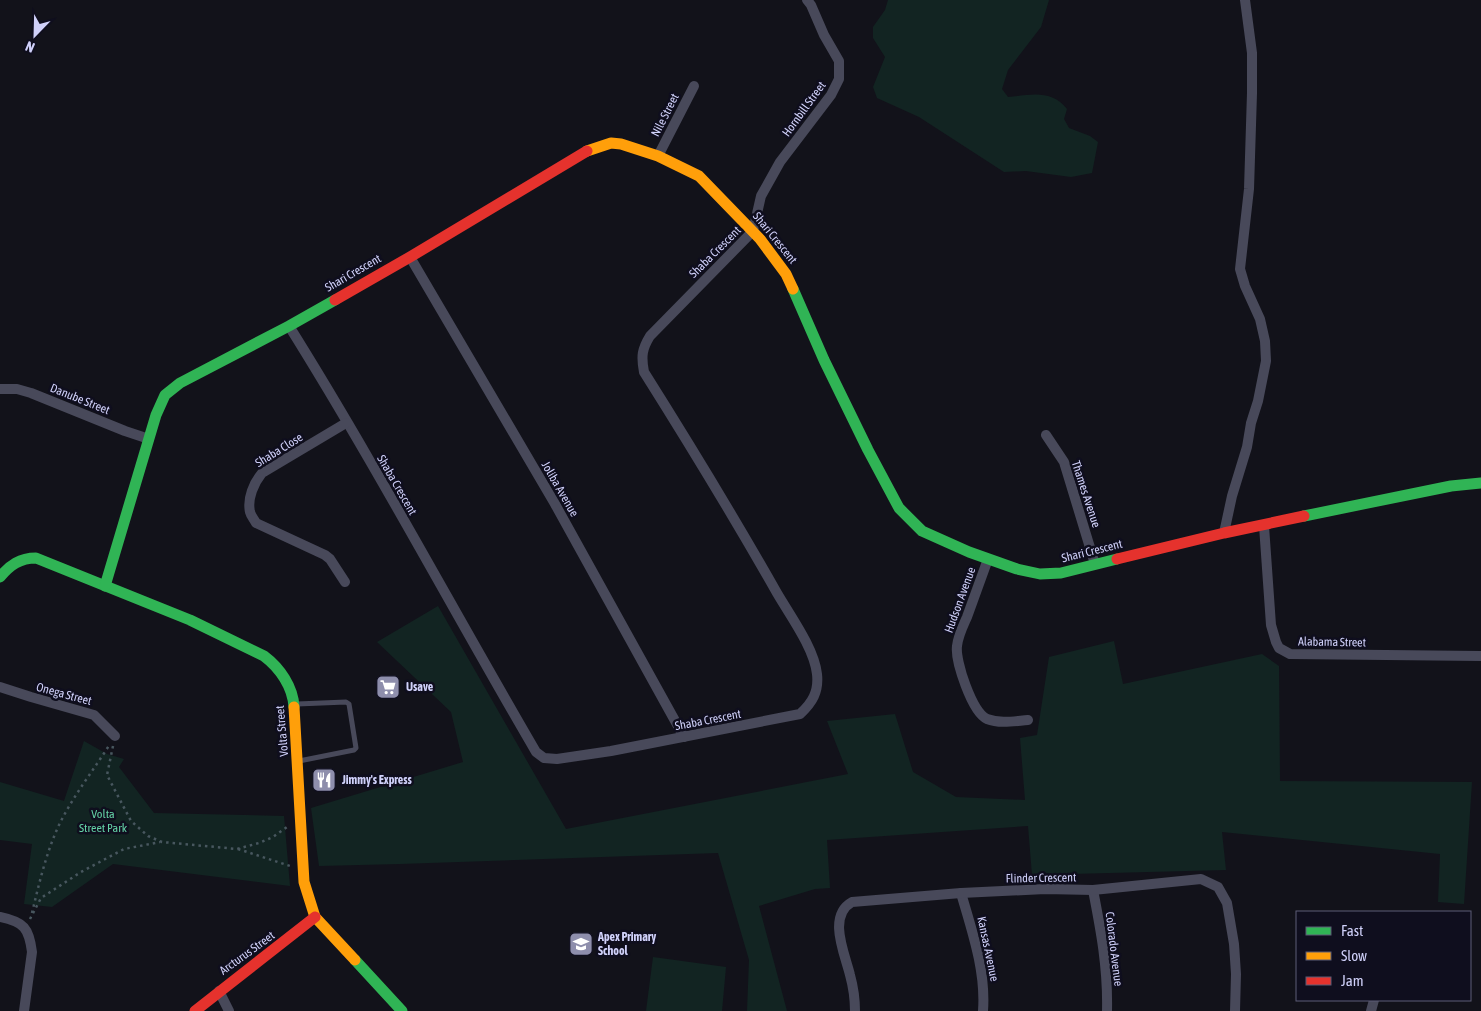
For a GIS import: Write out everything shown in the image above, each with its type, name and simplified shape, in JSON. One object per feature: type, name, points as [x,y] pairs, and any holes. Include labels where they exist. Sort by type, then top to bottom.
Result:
[{"type":"street","name":"Hornbill Street","points":[[753,231],[761,196],[780,162],[831,96],[839,78],[839,61],[807,0]]},
{"type":"street","points":[[1224,534],[1232,496],[1247,447],[1266,361],[1265,341],[1260,319],[1245,286],[1240,269],[1249,189],[1252,93],[1252,54],[1245,0]]},
{"type":"street","name":"Nile Street","points":[[658,156],[694,86]]},
{"type":"street","name":"Shari Crescent","points":[[105,586],[156,415],[166,395],[180,383],[289,326],[410,257],[590,149],[611,143],[621,144],[658,156],[699,176],[711,186],[753,231],[772,253],[786,274],[824,360],[868,450],[900,508],[922,531],[969,552],[1017,569],[1040,574],[1061,573],[1224,534],[1451,486],[1481,483]]},
{"type":"street","name":"Shaba Crescent","points":[[289,326],[536,752],[544,758],[557,759],[611,751],[800,714],[813,700],[817,687],[813,655],[644,372],[642,362],[643,347],[650,336],[753,231]]},
{"type":"street","name":"Joliba Avenue","points":[[410,257],[555,504],[684,737]]},
{"type":"street","name":"Danube Street","points":[[0,389],[17,389],[31,393],[125,432],[149,439]]},
{"type":"street","name":"Shaba Close","points":[[345,582],[330,559],[325,555],[256,523],[250,512],[250,502],[255,483],[262,473],[346,423]]},
{"type":"street","name":"Thames Avenue","points":[[1046,435],[1064,462],[1095,564]]},
{"type":"street","name":"Alabama Street","points":[[1264,526],[1270,625],[1276,642],[1283,651],[1290,654],[1481,656]]},
{"type":"street","name":"Volta Street","points":[[0,577],[13,563],[19,560],[36,558],[190,620],[273,662],[288,683],[294,704],[304,882],[315,917],[402,1011]]},
{"type":"street","name":"Hudson Avenue","points":[[988,559],[957,644],[959,663],[966,687],[976,709],[984,718],[1009,722],[1028,720]]},
{"type":"street","name":"Onega Street","points":[[0,687],[31,698],[94,715],[115,736]]},
{"type":"street","name":"Flinder Crescent","points":[[855,1011],[851,978],[839,937],[839,920],[846,905],[852,902],[961,893],[1045,889],[1093,890],[1201,879],[1218,887],[1227,903],[1234,944],[1236,974],[1234,1011]]},
{"type":"street","name":"Colorado Avenue","points":[[1093,890],[1103,940],[1108,985],[1107,1011]]},
{"type":"street","name":"Kansas Avenue","points":[[961,893],[974,938],[979,964],[984,994],[983,1011]]},
{"type":"street","points":[[0,917],[12,919],[24,925],[32,952],[24,1011]]},
{"type":"street","name":"Arcturus Street","points":[[196,1011],[315,917]]},
{"type":"street","points":[[220,991],[229,1011]]},
{"type":"lane","points":[[294,704],[346,702],[348,704],[356,748],[298,762]]},
{"type":"path","points":[[115,736],[107,775],[131,821],[148,836],[162,842]]},
{"type":"path","points":[[26,929],[51,845],[60,824],[83,784],[115,736]]},
{"type":"path","points":[[237,849],[273,838],[288,827],[301,826]]},
{"type":"path","points":[[32,913],[41,898],[81,872],[124,849],[146,844],[162,842],[237,849],[303,868]]},
{"type":"green space","points":[[888,0],[1049,0],[1041,27],[1008,70],[1002,89],[1008,97],[1040,95],[1054,98],[1061,103],[1067,109],[1064,119],[1069,128],[1090,136],[1098,142],[1092,173],[1071,177],[1026,171],[1004,172],[919,117],[877,98],[873,87],[885,57],[873,38],[873,27],[885,10]]},
{"type":"green space","points":[[438,606],[566,829],[848,774],[827,721],[895,714],[913,772],[956,797],[1025,800],[1020,738],[1037,735],[1049,657],[1114,641],[1123,684],[1262,654],[1279,666],[1280,781],[1472,782],[1464,904],[1438,902],[1440,854],[1222,832],[1226,870],[1032,875],[1028,826],[827,840],[830,888],[815,889],[759,906],[787,1011],[747,1011],[749,960],[718,853],[319,866],[311,808],[463,762],[451,712],[377,642]]},
{"type":"green space","name":"Volta Street Park","points":[[84,741],[107,754],[124,759],[119,767],[154,813],[284,816],[290,886],[113,864],[52,907],[24,904],[32,844],[0,840],[0,782],[64,801]]},
{"type":"green space","points":[[653,957],[726,967],[722,1011],[646,1011]]},
{"type":"traffic: fast","points":[[793,289],[824,360],[868,450],[899,508],[922,531],[969,552],[1017,569],[1040,574],[1061,573],[1117,559]]},
{"type":"traffic: fast","points":[[105,586],[156,415],[165,395],[180,383],[335,300]]},
{"type":"traffic: fast","points":[[1304,516],[1451,486],[1481,483]]},
{"type":"traffic: fast","points":[[0,577],[16,563],[25,559],[36,558],[190,620],[264,656],[270,661],[285,679],[291,692],[294,707]]},
{"type":"traffic: fast","points":[[355,960],[402,1011]]},
{"type":"traffic: slow","points":[[587,151],[611,143],[621,144],[658,156],[699,176],[760,239],[786,274],[793,289]]},
{"type":"traffic: slow","points":[[294,707],[304,882],[315,917],[355,960]]},
{"type":"traffic: jam","points":[[335,300],[587,151]]},
{"type":"traffic: jam","points":[[1117,559],[1304,516]]},
{"type":"traffic: jam","points":[[195,1011],[315,917]]},
{"type":"place","name":"Usave","points":[[388,687]]},
{"type":"place","name":"Jimmy's Express","points":[[324,780]]},
{"type":"place","name":"Apex Primary School","points":[[581,944]]}]
